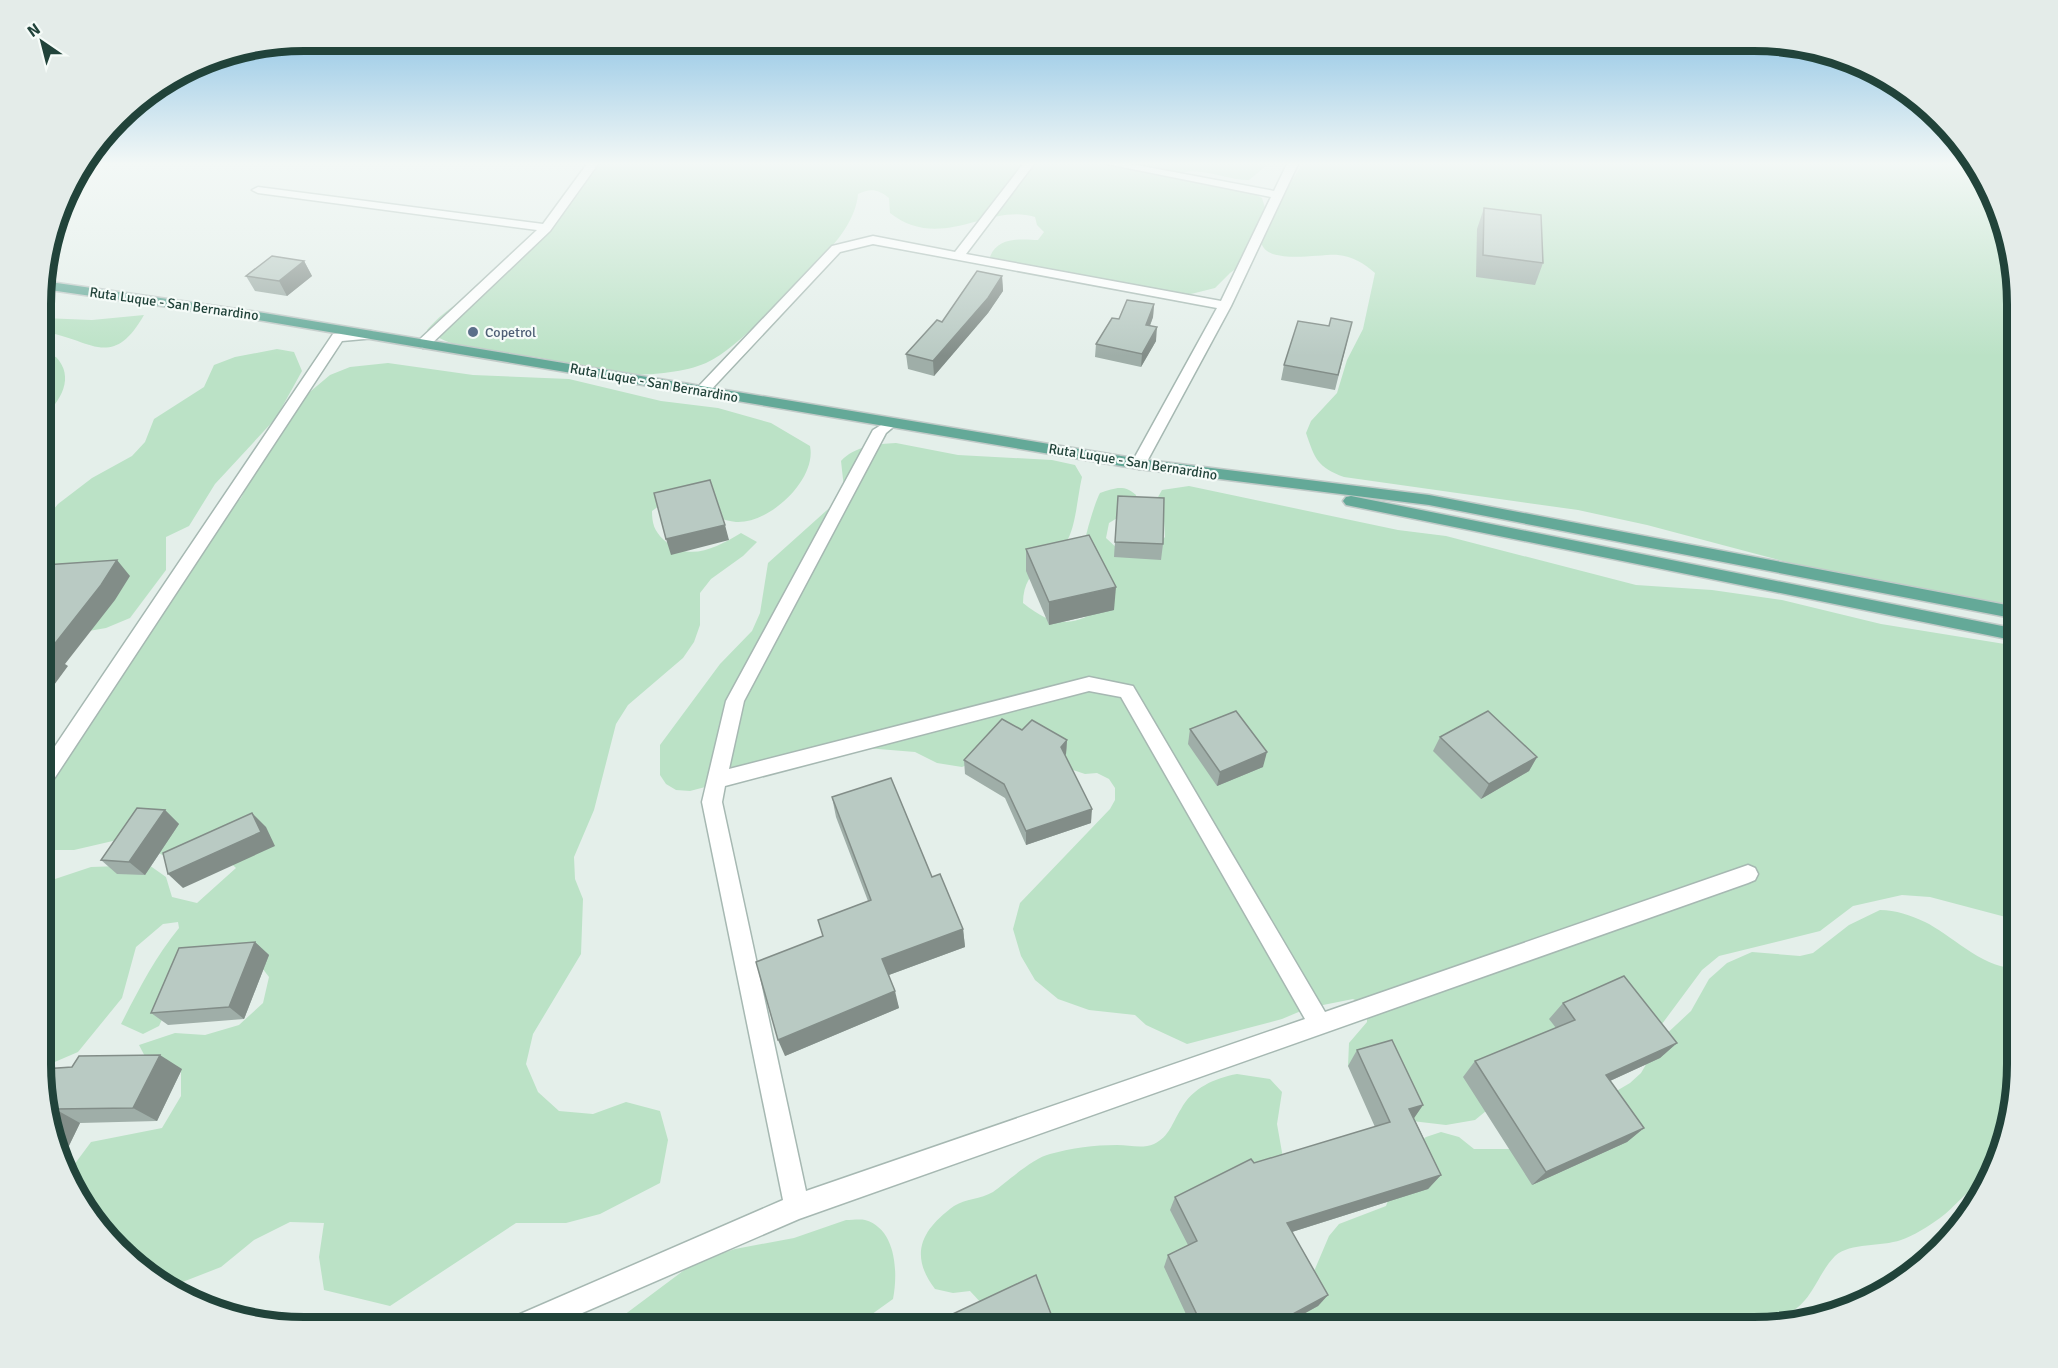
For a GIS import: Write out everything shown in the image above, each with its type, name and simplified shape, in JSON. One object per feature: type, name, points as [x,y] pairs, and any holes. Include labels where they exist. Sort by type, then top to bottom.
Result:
[{"type":"main road","name":"Ruta Luque - San Bernardino","points":[[52,286],[370,335],[1139,464],[1264,481]]},
{"type":"main road","points":[[1264,481],[1429,500],[2007,611]]},
{"type":"main road","points":[[1264,481],[1420,517],[2007,633]]},
{"type":"street","points":[[423,344],[546,228]]},
{"type":"street","points":[[958,256],[980,228]]},
{"type":"street","points":[[1139,464],[1225,306],[1262,228]]},
{"type":"street","points":[[702,391],[836,249],[873,240],[1225,306]]},
{"type":"street","points":[[51,767],[338,337],[370,335]]},
{"type":"street","points":[[797,1207],[712,802],[735,701],[880,430],[891,423]]},
{"type":"street","points":[[717,780],[1089,684],[1127,691],[1320,1024]]},
{"type":"street","points":[[543,1317],[797,1207],[1748,874]]},
{"type":"green space","points":[[548,228],[845,228],[821,258],[744,336],[706,363],[683,370],[627,375],[594,373],[536,357],[465,347],[439,338],[427,330],[444,313],[518,262]]},
{"type":"green space","points":[[1040,228],[1258,228],[1252,236],[1256,254],[1230,273],[1215,288],[1171,299],[1121,291],[1078,277],[1012,271],[990,257],[993,250],[1004,243],[1017,240],[1038,240],[1044,232]]},
{"type":"green space","points":[[1263,228],[1995,228],[2005,271],[2007,304],[2007,606],[1835,575],[1647,525],[1578,510],[1344,477],[1328,470],[1315,456],[1306,433],[1311,421],[1337,393],[1347,360],[1363,329],[1375,273],[1358,261],[1343,256],[1279,256],[1269,252],[1263,246],[1261,236]]},
{"type":"green space","points":[[144,315],[132,333],[121,343],[110,347],[98,347],[51,334],[51,318],[92,320]]},
{"type":"green space","points":[[277,349],[294,352],[302,371],[276,418],[215,484],[189,526],[166,537],[166,570],[130,618],[106,628],[51,638],[51,512],[58,504],[92,478],[132,456],[145,442],[154,419],[204,387],[214,365],[235,357]]},
{"type":"green space","points":[[51,356],[56,357],[65,373],[63,388],[51,410]]},
{"type":"green space","points":[[388,363],[473,375],[569,379],[661,401],[718,408],[771,423],[810,446],[810,459],[799,485],[776,508],[763,516],[749,521],[729,521],[669,499],[652,511],[653,523],[658,533],[673,547],[683,551],[702,551],[712,548],[741,533],[757,542],[743,556],[711,579],[700,593],[700,625],[694,642],[683,658],[628,705],[616,724],[594,810],[574,857],[575,879],[583,899],[581,954],[533,1034],[526,1064],[538,1092],[559,1111],[593,1114],[626,1102],[660,1111],[668,1140],[660,1183],[600,1214],[566,1223],[516,1223],[390,1306],[324,1290],[319,1257],[324,1223],[290,1222],[254,1240],[221,1267],[178,1283],[150,1265],[114,1231],[103,1218],[73,1167],[91,1142],[162,1128],[181,1096],[181,1070],[150,1066],[139,1045],[175,1033],[205,1035],[239,1025],[263,1003],[269,977],[256,960],[172,998],[159,1026],[143,1034],[121,1024],[155,962],[179,928],[178,922],[163,924],[136,947],[122,998],[78,1052],[51,1064],[51,880],[91,867],[149,865],[166,877],[172,897],[197,903],[236,868],[222,855],[166,857],[130,837],[74,850],[51,850],[51,765],[167,586],[182,556],[241,498],[268,445],[305,396],[330,375],[350,367]]},
{"type":"green space","points":[[896,443],[958,455],[1052,460],[1075,465],[1082,477],[1069,537],[1056,554],[1034,572],[1025,590],[1023,603],[1042,616],[1059,622],[1077,620],[1098,611],[1084,551],[1085,539],[1100,493],[1123,488],[1136,495],[1137,502],[1132,509],[1109,523],[1106,538],[1119,550],[1153,550],[1165,537],[1158,497],[1162,490],[1189,486],[1398,530],[1446,536],[1636,585],[1712,590],[1782,600],[1881,624],[2007,644],[2007,917],[1930,897],[1902,895],[1853,906],[1820,931],[1719,956],[1702,970],[1659,1028],[1508,1093],[1475,1120],[1446,1125],[1412,1121],[1348,1066],[1349,1043],[1367,1022],[1367,1006],[1353,999],[1308,1008],[1282,1019],[1187,1044],[1146,1025],[1135,1015],[1089,1010],[1058,999],[1035,980],[1021,956],[1013,929],[1020,903],[1110,809],[1115,800],[1115,788],[1109,779],[1097,773],[1085,774],[1073,770],[1056,753],[1009,749],[962,767],[937,763],[915,752],[866,748],[811,759],[690,791],[676,790],[666,784],[660,775],[660,745],[720,664],[752,631],[760,613],[768,563],[836,502],[844,488],[841,461],[859,449]]},
{"type":"green space","points":[[51,719],[55,728],[51,739]]},
{"type":"green space","points":[[1880,910],[1897,912],[1925,922],[1982,959],[2007,967],[2005,1097],[1994,1145],[1974,1189],[1946,1214],[1931,1224],[1901,1240],[1849,1249],[1835,1256],[1804,1301],[1790,1312],[1780,1315],[1252,1317],[1259,1309],[1305,1284],[1315,1269],[1329,1236],[1339,1224],[1386,1206],[1397,1175],[1413,1147],[1426,1137],[1441,1132],[1459,1137],[1474,1149],[1536,1149],[1591,1106],[1630,1083],[1641,1073],[1661,1039],[1691,1011],[1709,979],[1727,963],[1752,952],[1800,956],[1813,953],[1849,925]]},
{"type":"green space","points":[[1237,1074],[1270,1079],[1282,1092],[1277,1124],[1283,1158],[1202,1317],[994,1317],[970,1291],[953,1293],[935,1289],[922,1265],[922,1244],[933,1224],[954,1206],[993,1192],[1043,1156],[1091,1146],[1140,1147],[1154,1144],[1167,1133],[1191,1095],[1221,1078]]},
{"type":"green space","points":[[846,1220],[865,1220],[876,1225],[884,1233],[893,1254],[895,1289],[893,1299],[868,1317],[621,1317],[695,1262],[735,1249],[794,1238]]},
{"type":"building","points":[[1484,228],[1542,228],[1543,263],[1483,255]]},
{"type":"building","points":[[272,256],[304,261],[279,281],[246,276]]},
{"type":"building","points":[[977,271],[1002,276],[988,298],[933,361],[906,354],[937,320],[942,322]]},
{"type":"building","points":[[1127,300],[1154,304],[1146,325],[1157,327],[1142,354],[1096,344],[1112,318],[1119,319]]},
{"type":"building","points":[[1331,318],[1352,322],[1338,375],[1284,365],[1298,321],[1329,326]]},
{"type":"building","points":[[710,480],[725,525],[666,539],[654,493]]},
{"type":"building","points":[[1118,496],[1164,498],[1163,544],[1115,542]]},
{"type":"building","points":[[1089,535],[1116,587],[1049,602],[1026,549]]},
{"type":"building","points":[[117,560],[101,585],[51,648],[51,565]]},
{"type":"building","points":[[1236,711],[1267,752],[1220,772],[1190,729]]},
{"type":"building","points":[[1488,711],[1537,757],[1489,784],[1440,737]]},
{"type":"building","points":[[1002,719],[1022,730],[1032,720],[1067,740],[1061,747],[1092,809],[1026,831],[1004,784],[964,760]]},
{"type":"building","points":[[891,778],[932,877],[940,874],[963,929],[882,959],[895,991],[778,1040],[756,962],[823,936],[818,920],[871,900],[832,797]]},
{"type":"building","points":[[137,808],[165,810],[129,862],[101,860]]},
{"type":"building","points":[[252,813],[261,832],[168,874],[163,853]]},
{"type":"building","points":[[255,942],[229,1007],[151,1013],[179,948]]},
{"type":"building","points":[[1624,976],[1677,1043],[1606,1075],[1644,1128],[1546,1172],[1475,1061],[1575,1020],[1563,1003]]},
{"type":"building","points":[[1392,1040],[1423,1105],[1409,1109],[1441,1175],[1287,1223],[1328,1295],[1287,1317],[1198,1317],[1168,1255],[1197,1241],[1175,1197],[1251,1159],[1254,1163],[1390,1122],[1357,1050]]},
{"type":"building","points":[[160,1055],[133,1108],[55,1109],[51,1068],[72,1067],[79,1056]]},
{"type":"building","points":[[1036,1275],[1052,1317],[946,1317]]},
{"type":"place","name":"Copetrol","points":[[473,332]]}]
